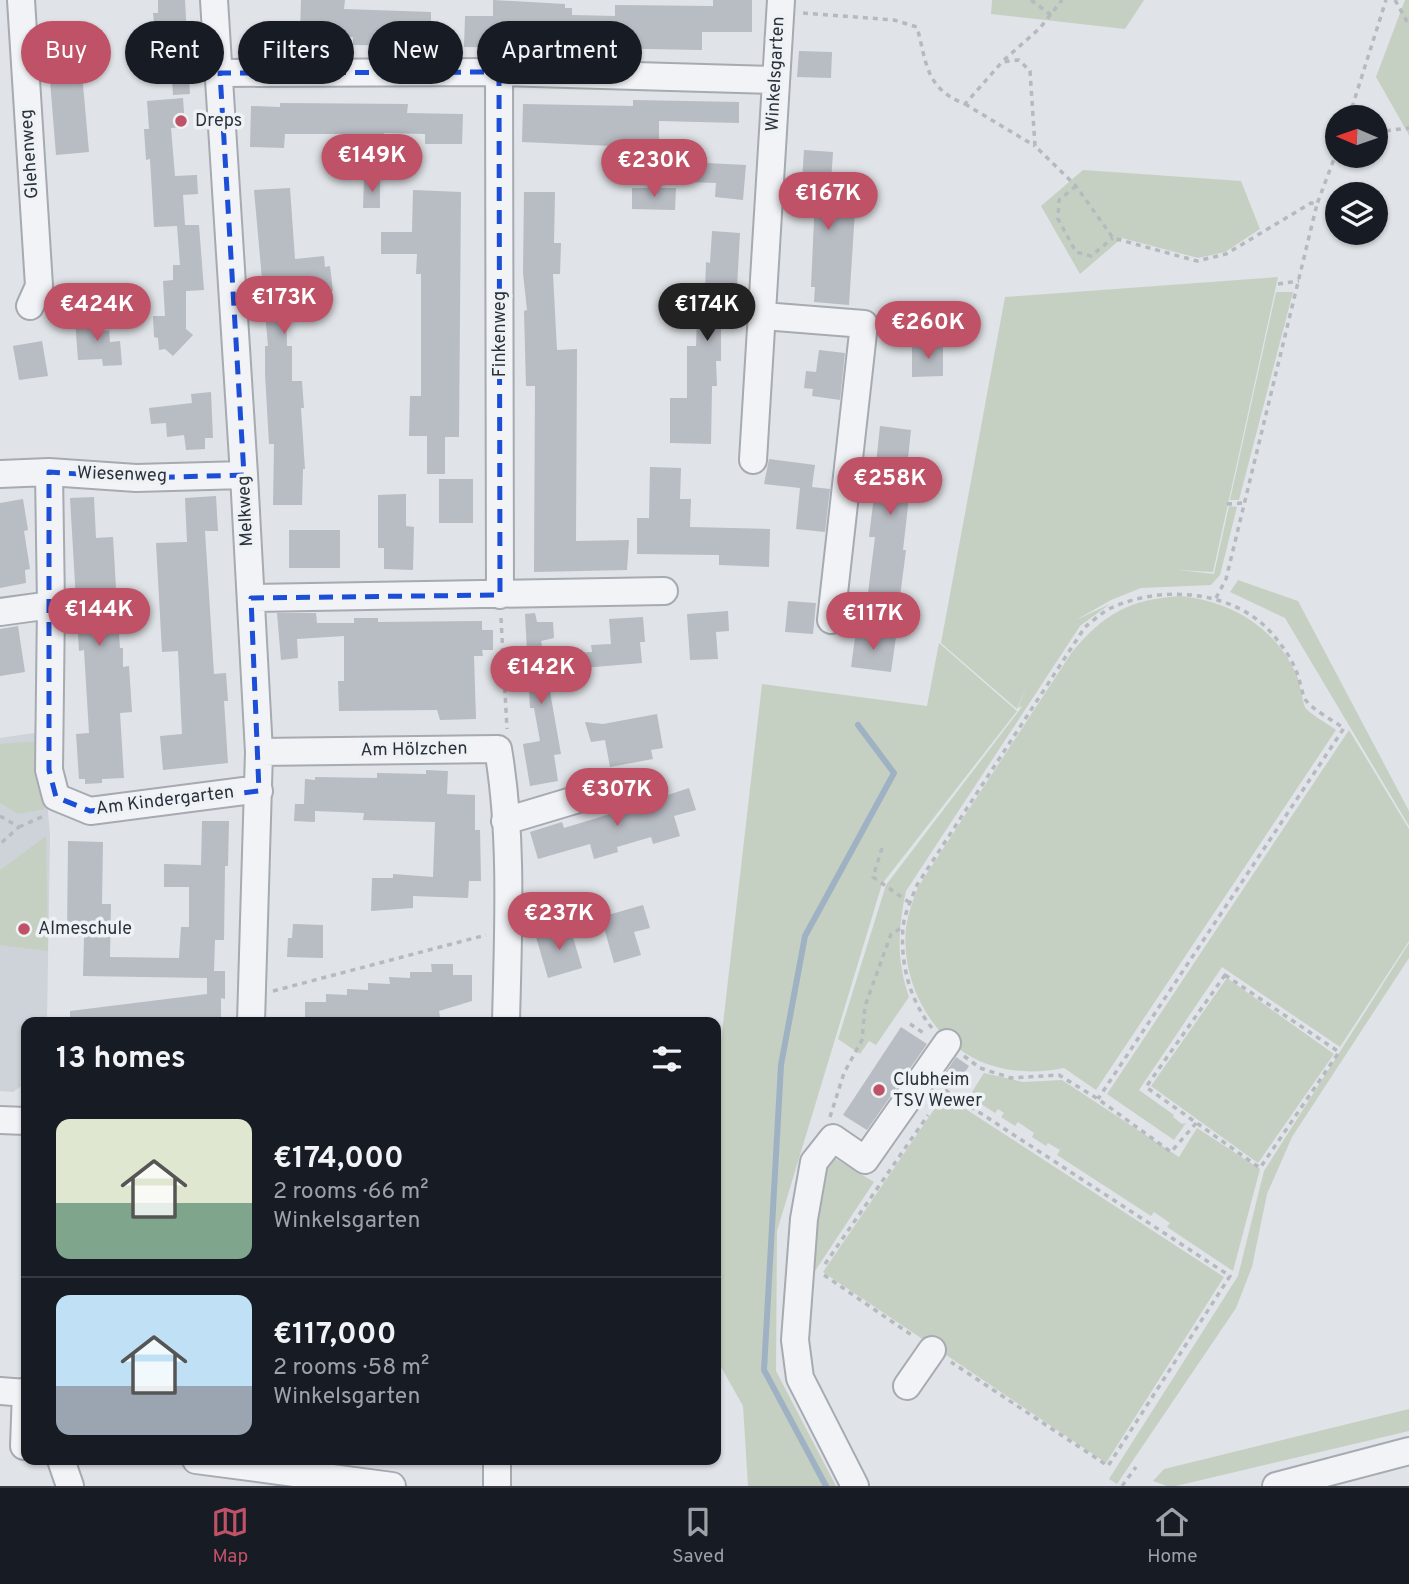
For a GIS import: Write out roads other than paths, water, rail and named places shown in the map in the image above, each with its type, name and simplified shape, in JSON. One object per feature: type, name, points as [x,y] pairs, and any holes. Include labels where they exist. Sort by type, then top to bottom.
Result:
[{"type":"street","name":"Glehenweg","points":[[21,0],[39,286],[30,306]]},
{"type":"street","name":"Melkweg","points":[[214,0],[216,21]]},
{"type":"street","name":"Winkelsgarten","points":[[752,460],[763,316],[780,6]]},
{"type":"street","points":[[224,73],[477,72]]},
{"type":"street","points":[[642,76],[776,80]]},
{"type":"street","name":"Melkweg","points":[[221,84],[258,752],[251,1009]]},
{"type":"street","name":"Finkenweg","points":[[499,84],[500,595]]},
{"type":"street","points":[[763,316],[864,324],[831,620]]},
{"type":"street","name":"Wiesenweg","points":[[0,474],[49,472],[136,478],[244,475]]},
{"type":"street","name":"Am Kindergarten","points":[[49,472],[49,770],[56,797],[90,811],[259,791]]},
{"type":"street","points":[[251,598],[664,591]]},
{"type":"street","points":[[0,612],[51,605]]},
{"type":"street","name":"Am Hölzchen","points":[[258,752],[498,749],[504,781],[505,821]]},
{"type":"street","points":[[506,1017],[508,929],[505,821],[612,789]]},
{"type":"street","points":[[855,1486],[800,1378],[795,1340],[804,1219],[814,1162],[834,1138],[865,1160],[924,1075],[937,1040]]},
{"type":"street","points":[[0,1120],[21,1121]]},
{"type":"street","points":[[907,1386],[932,1350]]},
{"type":"street","points":[[0,1391],[21,1392]]},
{"type":"street","points":[[17,1446],[21,1422]]},
{"type":"street","points":[[1276,1486],[1409,1451]]},
{"type":"street","points":[[63,1465],[70,1486]]},
{"type":"street","points":[[218,1465],[240,1470],[392,1486]]},
{"type":"street","points":[[497,1465],[497,1486]]},
{"type":"waterway","points":[[826,1486],[764,1370],[781,1065],[805,936],[894,773],[858,725]]},
{"type":"place","name":"Dreps","points":[[181,121]]},
{"type":"place","name":"Almeschule","points":[[24,929]]},
{"type":"place","name":"Clubheim TSV Wewer","points":[[879,1090]]}]
